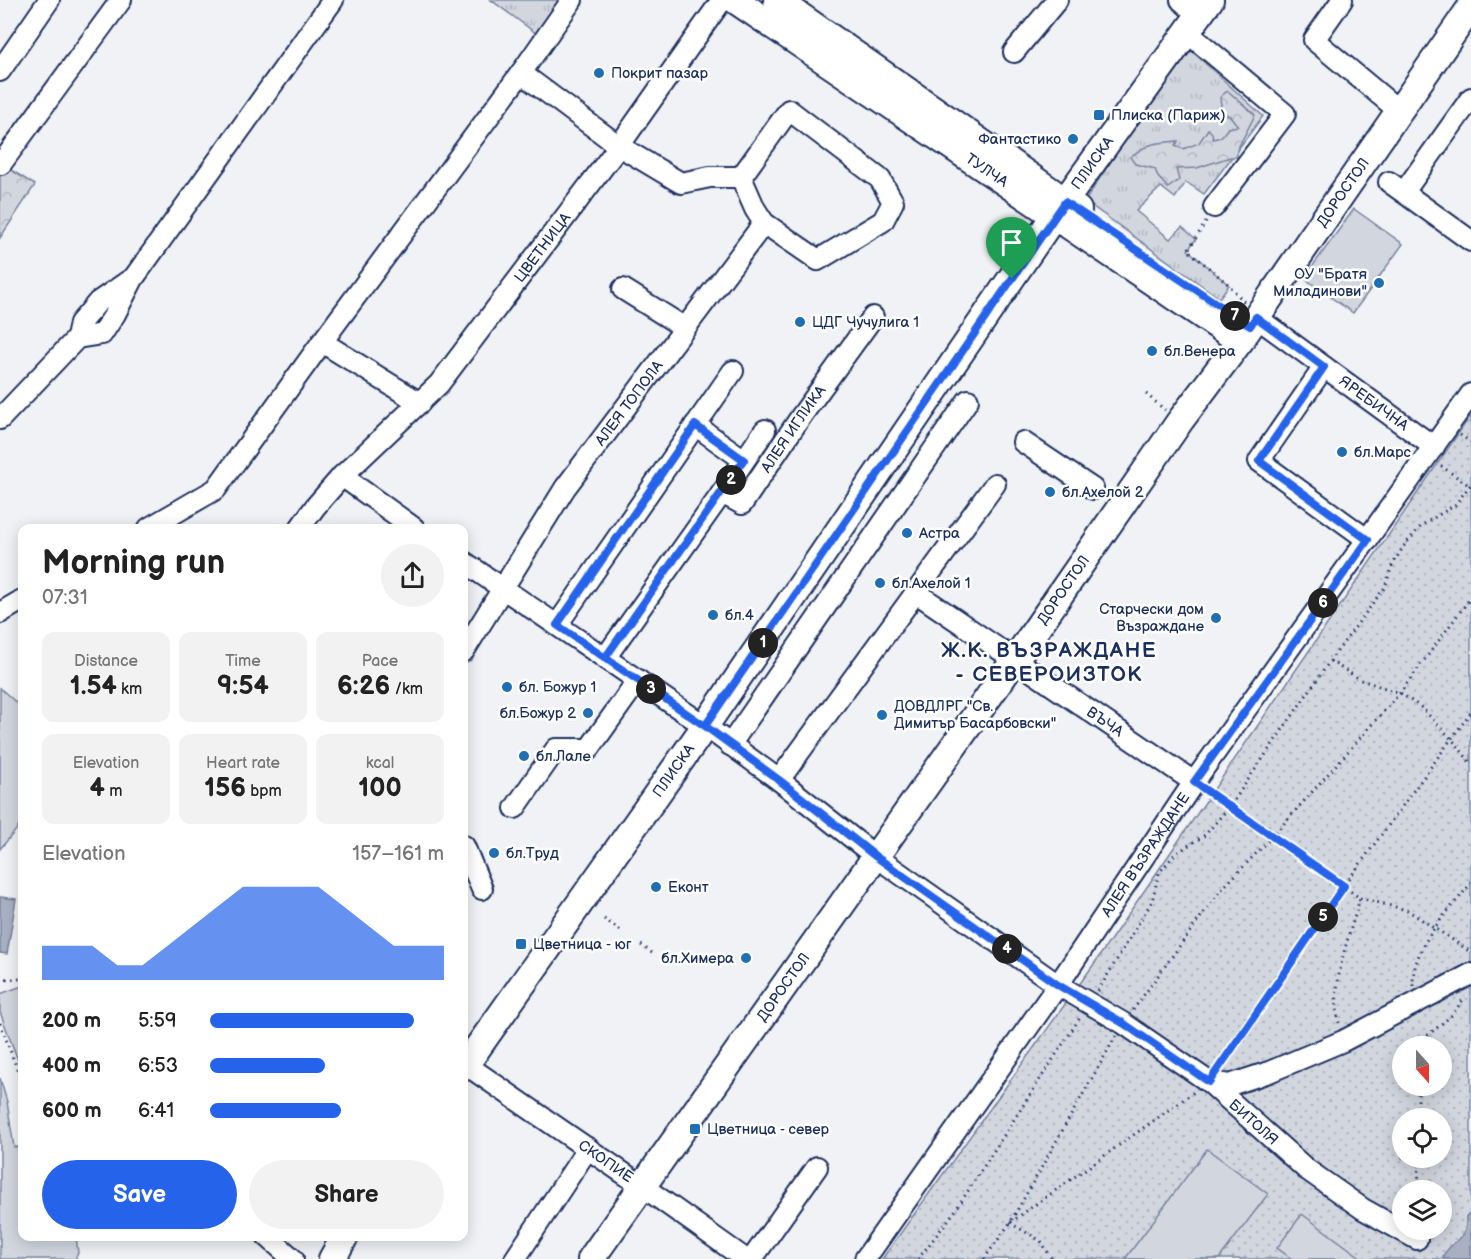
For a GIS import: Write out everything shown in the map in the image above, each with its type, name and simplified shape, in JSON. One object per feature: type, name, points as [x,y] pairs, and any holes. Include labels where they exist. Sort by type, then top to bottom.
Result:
[{"type":"main road","name":"ТУЛЧА","points":[[735,0],[1249,328]]},
{"type":"main road","name":"ТУЛЧА","points":[[777,0],[1060,209]]},
{"type":"main road","name":"ДОРОСТОЛ","points":[[591,1259],[1014,661],[1180,421],[1249,328],[1471,7]]},
{"type":"main road","name":"ПЛИСКА","points":[[468,1060],[705,726],[1194,12]]},
{"type":"main road","points":[[332,1259],[342,1241]]},
{"type":"street","points":[[0,71],[49,0]]},
{"type":"street","points":[[2,164],[121,0]]},
{"type":"street","points":[[0,419],[77,338],[102,334],[133,279],[333,0]]},
{"type":"street","points":[[155,524],[216,489],[521,74],[572,0]]},
{"type":"street","name":"ЦВЕТНИЦА","points":[[303,524],[342,476],[439,384],[619,146],[722,0]]},
{"type":"street","points":[[1014,52],[1057,0]]},
{"type":"street","points":[[1342,0],[1314,40],[1398,110]]},
{"type":"street","points":[[1194,12],[1285,114],[1214,207]]},
{"type":"street","points":[[521,74],[619,146],[681,183],[710,177],[741,177]]},
{"type":"street","points":[[1471,98],[1397,187],[1471,241]]},
{"type":"street","points":[[789,110],[880,179],[893,202],[883,221],[818,260],[764,223],[755,210],[741,177],[789,110]]},
{"type":"street","name":"АЛЕЯ ТОПОЛА","points":[[468,645],[565,488],[764,223]]},
{"type":"street","points":[[623,289],[684,328]]},
{"type":"street","name":"АЛЕЯ ИГЛИКА","points":[[722,493],[742,504],[802,415],[873,317]]},
{"type":"street","name":"ЯРЕБИЧНА","points":[[1249,328],[1324,367],[1430,452]]},
{"type":"street","points":[[322,342],[420,403]]},
{"type":"street","points":[[1324,367],[1259,461],[1368,540]]},
{"type":"street","points":[[557,625],[733,371]]},
{"type":"street","name":"АЛЕЯ ВЪЗРАЖДАНЕ","points":[[865,1259],[1058,985],[1194,782],[1471,394]]},
{"type":"street","points":[[730,745],[968,400]]},
{"type":"street","points":[[695,425],[744,460]]},
{"type":"street","points":[[605,658],[765,430]]},
{"type":"street","points":[[1023,442],[1094,489]]},
{"type":"street","points":[[342,476],[408,524]]},
{"type":"street","points":[[779,780],[995,483]]},
{"type":"street","name":"БИТОЛЯ","points":[[468,565],[705,726],[779,780],[875,856],[1058,985],[1123,1023],[1209,1082],[1306,1169],[1363,1209],[1392,1225]]},
{"type":"street","name":"ВЪЧА","points":[[915,592],[1194,782]]},
{"type":"street","points":[[0,613],[18,602]]},
{"type":"street","points":[[515,808],[556,749],[589,749],[638,680]]},
{"type":"street","points":[[468,856],[482,889]]},
{"type":"street","points":[[1209,1082],[1230,1085],[1269,1072],[1343,1041],[1471,974]]},
{"type":"street","name":"СКОПИЕ","points":[[468,1069],[588,1148],[745,1259]]},
{"type":"street","points":[[515,1259],[588,1148]]},
{"type":"street","points":[[752,1259],[817,1167]]},
{"type":"street","points":[[273,1241],[293,1259]]},
{"type":"path","points":[[1214,207],[1188,250],[1229,285],[1249,328]]},
{"type":"path","points":[[1146,394],[1180,421]]},
{"type":"path","points":[[918,1259],[955,1211],[1109,974],[1152,901],[1159,873],[1175,854],[1205,835],[1230,806],[1330,661],[1385,587],[1392,566],[1403,547],[1422,525],[1455,505],[1471,485],[1430,452]]},
{"type":"path","points":[[984,1259],[1010,1223],[1123,1023],[1219,892],[1272,837],[1400,693],[1471,597]]},
{"type":"path","points":[[1330,661],[1361,680],[1400,693],[1422,708],[1471,764]]},
{"type":"path","points":[[1010,1223],[1209,1082],[1344,886],[1470,715]]},
{"type":"path","points":[[1194,782],[1360,898],[1407,910],[1471,952]]},
{"type":"path","points":[[1413,1005],[1413,973],[1423,944],[1471,883]]},
{"type":"path","points":[[1343,1041],[1336,1009],[1340,966],[1360,898]]},
{"type":"path","points":[[604,919],[621,931]]},
{"type":"path","points":[[641,945],[652,953]]},
{"type":"path","points":[[0,979],[18,979]]},
{"type":"path","points":[[1427,1036],[1452,1015],[1465,997]]},
{"type":"path","points":[[0,1023],[18,1071]]},
{"type":"path","points":[[1010,1223],[1041,1241],[1052,1259]]},
{"type":"green space","points":[[491,0],[565,0],[537,34]]},
{"type":"green space","points":[[1185,45],[1263,116],[1204,194],[1186,182],[1175,198],[1161,187],[1136,211],[1170,239],[1182,227],[1196,239],[1188,250],[1229,285],[1219,298],[1085,201]]},
{"type":"green space","points":[[1228,91],[1255,115],[1237,150],[1237,157],[1230,157],[1197,168],[1176,169],[1179,180],[1168,188],[1158,177],[1155,169],[1135,164],[1130,157],[1148,146],[1178,141],[1175,146],[1183,149],[1199,143],[1208,129],[1213,139],[1221,137],[1228,128],[1238,126],[1230,116],[1222,113],[1220,98]]},
{"type":"green space","points":[[0,163],[35,185],[0,238]]},
{"type":"green space","points":[[1354,209],[1403,244],[1353,313],[1304,278]]},
{"type":"green space","points":[[1471,415],[1471,1259],[882,1259],[1094,964]]},
{"type":"green space","points":[[0,688],[18,704],[18,828],[0,849]]},
{"type":"green space","points":[[18,987],[18,1060],[0,1012],[0,994]]},
{"type":"green space","points":[[0,1078],[7,1102],[14,1147],[18,1147],[18,1241],[77,1241],[78,1253],[75,1259],[0,1259]]},
{"type":"green space","points":[[1207,1149],[1268,1194],[1219,1259],[1125,1259]]},
{"type":"green space","points":[[1302,1214],[1363,1259],[1292,1259],[1277,1248]]},
{"type":"water","points":[[0,897],[16,899],[7,954],[0,953]]},
{"type":"water","points":[[1471,1211],[1471,1259],[1444,1259],[1443,1256],[1447,1250],[1462,1236],[1466,1217]]},
{"type":"place","name":"Покрит пазар","points":[[599,73]]},
{"type":"place","name":"Плиска (Париж)","points":[[1099,115]]},
{"type":"place","name":"Фантастико","points":[[1073,139]]},
{"type":"place","name":"ОУ \"Братя Миладинови\"","points":[[1379,283]]},
{"type":"place","name":"ЦДГ Чучулига 1","points":[[800,322]]},
{"type":"place","name":"бл.Венера","points":[[1152,351]]},
{"type":"place","name":"бл.Марс","points":[[1342,452]]},
{"type":"place","name":"бл.Ахелой 2","points":[[1050,492]]},
{"type":"place","name":"Астра","points":[[907,533]]},
{"type":"place","name":"бл.Ахелой 1","points":[[880,583]]},
{"type":"place","name":"бл.4","points":[[713,615]]},
{"type":"place","name":"Старчески дом Възраждане","points":[[1216,618]]},
{"type":"place","name":"бл. Божур 1","points":[[507,687]]},
{"type":"place","name":"бл.Божур 2","points":[[588,713]]},
{"type":"place","name":"ДОВДЛРГ \"Св. Димитър Басарбовски\"","points":[[882,715]]},
{"type":"place","name":"бл.Лале","points":[[524,756]]},
{"type":"place","name":"бл.Труд","points":[[494,853]]},
{"type":"place","name":"Еконт","points":[[656,887]]},
{"type":"place","name":"Цветница - юг","points":[[521,944]]},
{"type":"place","name":"бл.Химера","points":[[746,958]]},
{"type":"place","name":"Цветница - север","points":[[695,1129]]},
{"type":"district","name":"Ж.К. ВЪЗРАЖДАНЕ - СЕВЕРОИЗТОК","points":[[1049,662]]},
{"type":"route","points":[[1012,279],[705,726],[605,658],[744,460],[695,425],[557,625],[605,658],[638,680],[705,726],[779,780],[875,856],[1058,985],[1123,1023],[1209,1082],[1344,886],[1194,782],[1368,540],[1259,461],[1324,367],[1256,317],[1250,326],[1065,202],[1012,279]]}]
